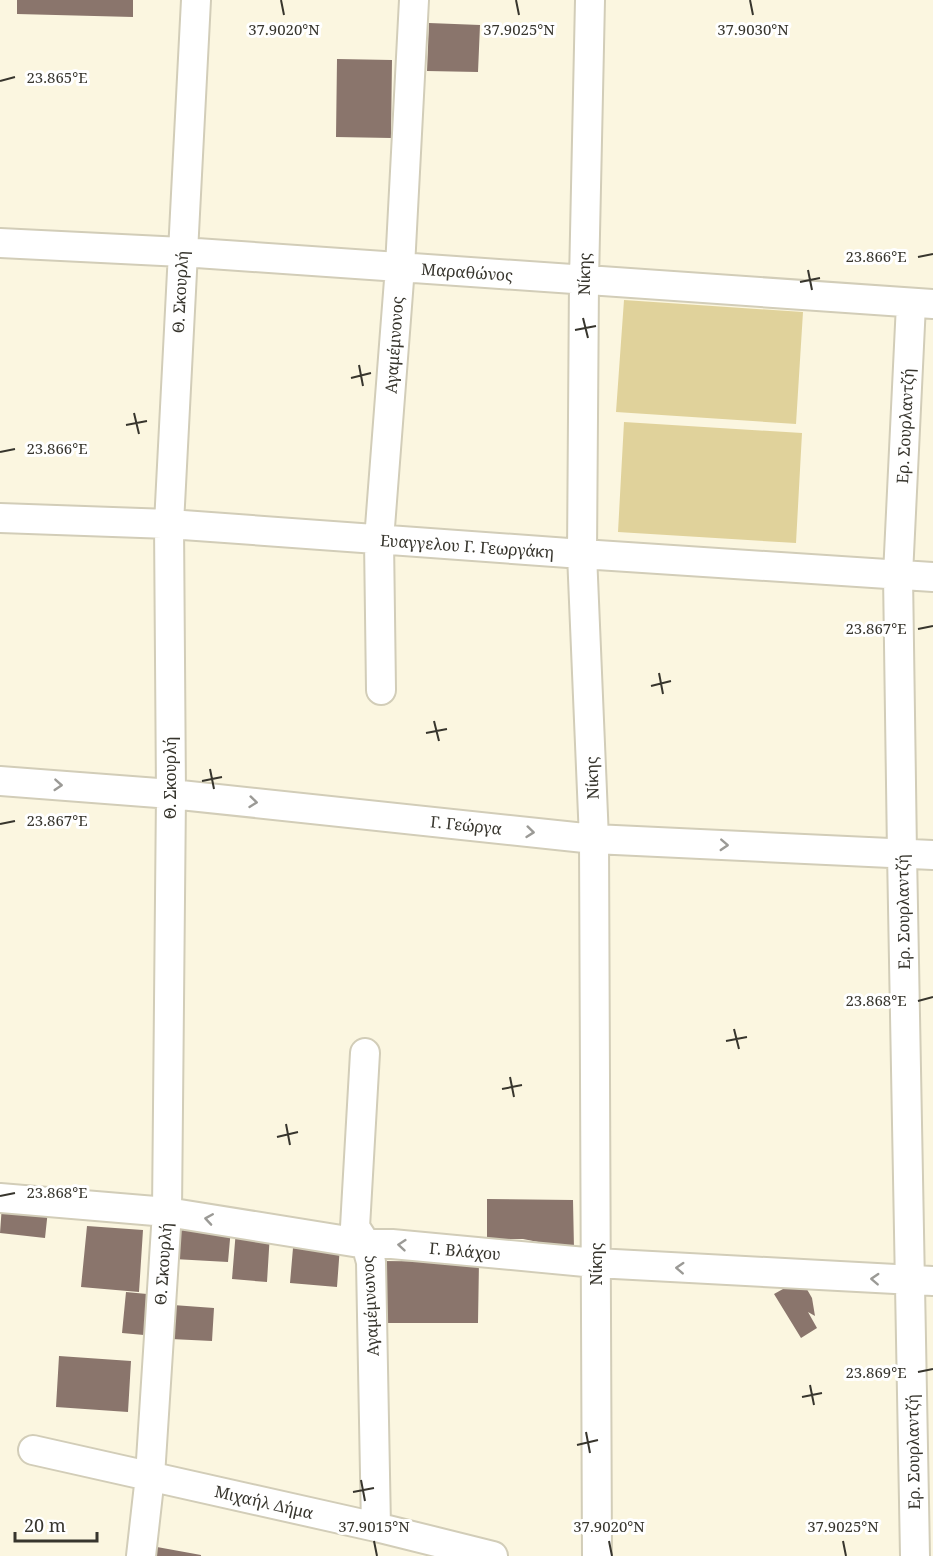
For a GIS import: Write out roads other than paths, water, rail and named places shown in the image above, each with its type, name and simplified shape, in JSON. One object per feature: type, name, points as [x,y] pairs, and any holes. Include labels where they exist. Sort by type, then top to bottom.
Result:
[{"type":"street","name":"Θ. Σκουρλή","points":[[141,1556],[150,1476],[167,1212],[171,794],[169,524],[196,0]]},
{"type":"street","name":"Αγαμέμνονος","points":[[381,690],[379,540],[400,267],[414,0]]},
{"type":"street","name":"Νίκης","points":[[590,0],[584,281],[582,555],[594,839],[597,1556]]},
{"type":"street","name":"Μαραθώνος","points":[[0,243],[182,252],[922,304]]},
{"type":"street","name":"Ερ. Σουρλαντζή","points":[[915,1556],[921,1281],[902,853],[898,575],[922,304]]},
{"type":"street","name":"Ευαγγελου Γ. Γεωργάκη","points":[[0,518],[169,524],[582,555],[933,577]]},
{"type":"street","name":"Γ. Γεώργα","points":[[0,781],[171,794],[594,839],[933,855]]},
{"type":"street","name":"Αγαμέμνωνος","points":[[365,1053],[355,1227],[366,1244],[371,1262],[376,1527]]},
{"type":"street","name":"Γ. Βλάχου","points":[[0,1198],[167,1212],[366,1244],[392,1244],[596,1263],[921,1281]]},
{"type":"street","name":"Μιχαήλ Δήμα","points":[[33,1450],[376,1527],[493,1556]]}]
